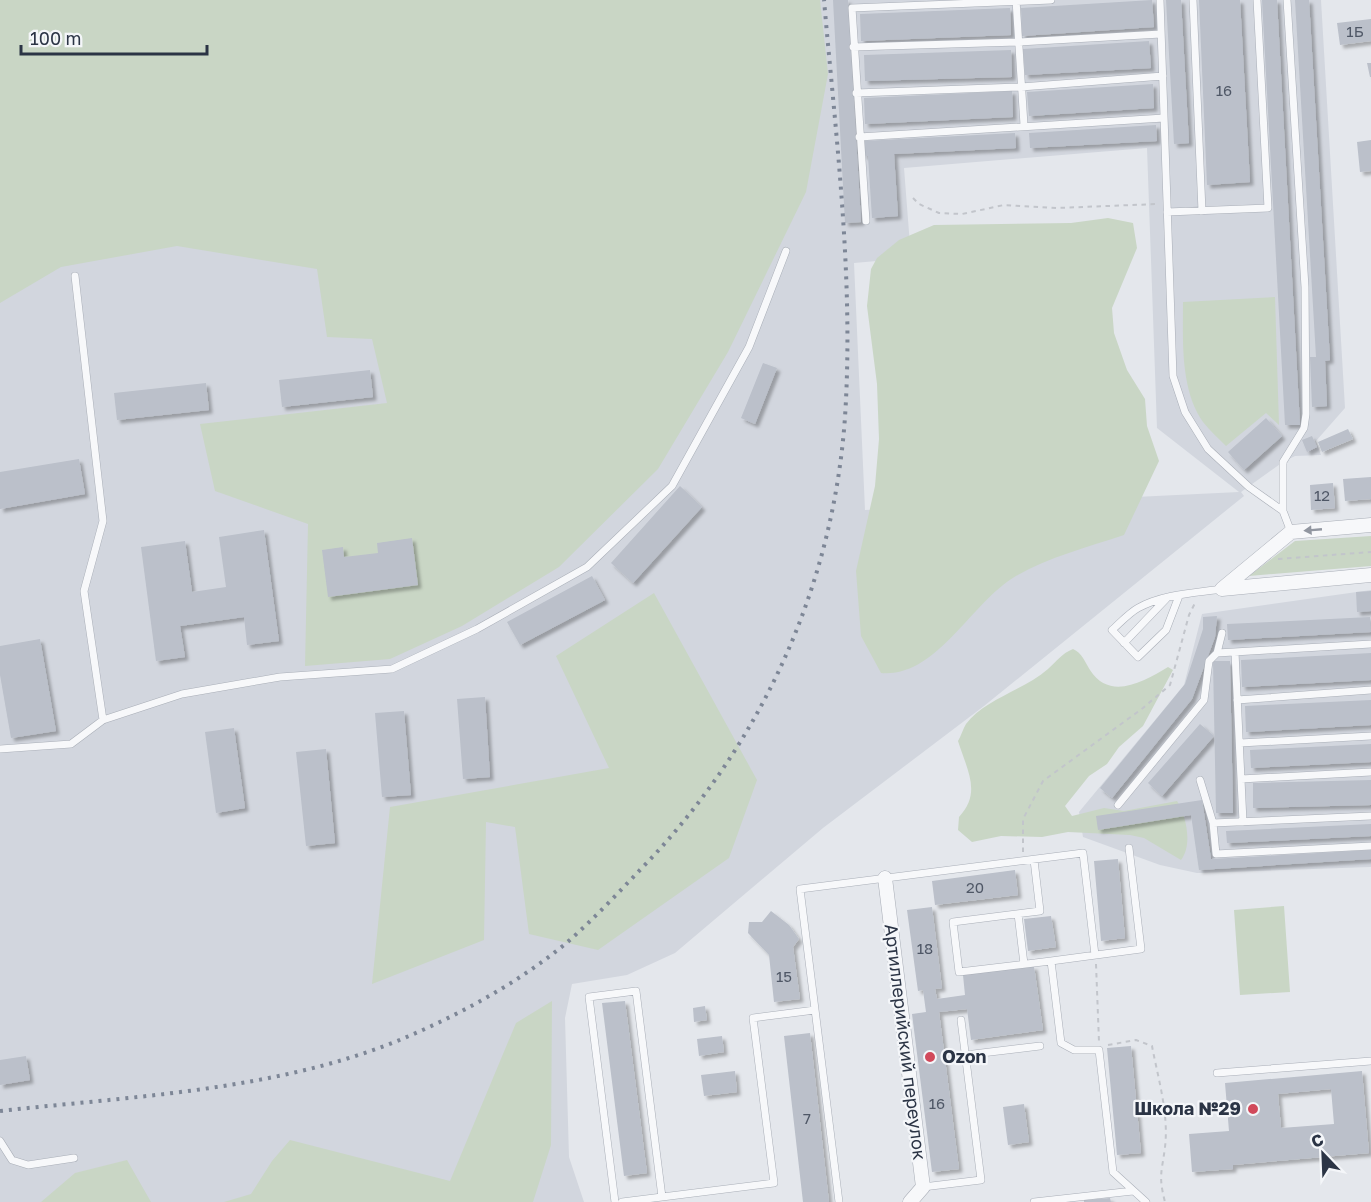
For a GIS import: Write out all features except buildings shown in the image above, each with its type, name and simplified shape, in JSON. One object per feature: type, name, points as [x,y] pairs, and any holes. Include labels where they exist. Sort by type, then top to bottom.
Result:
[{"type":"street","points":[[1222,589],[1291,532],[1371,525]]},
{"type":"street","points":[[1222,589],[1371,575]]},
{"type":"street","name":"Артиллерийский переулок","points":[[885,878],[923,1187]]},
{"type":"street","points":[[910,1202],[923,1187]]},
{"type":"lane","points":[[866,221],[852,8],[1051,0]]},
{"type":"lane","points":[[1160,0],[1173,376],[1185,412],[1208,449],[1249,487],[1283,512]]},
{"type":"lane","points":[[1193,0],[1202,211]]},
{"type":"lane","points":[[1167,212],[1268,208],[1257,0]]},
{"type":"lane","points":[[1287,0],[1305,287],[1306,414],[1304,428],[1283,462],[1283,512],[1291,532]]},
{"type":"lane","points":[[1016,1],[1024,125]]},
{"type":"lane","points":[[853,47],[1019,42],[1161,34]]},
{"type":"lane","points":[[856,93],[1022,87],[1163,76]]},
{"type":"lane","points":[[859,137],[1164,118]]},
{"type":"lane","points":[[0,749],[71,744],[103,720],[182,694],[269,679],[392,669],[477,629],[587,567],[672,486],[749,347],[786,250]]},
{"type":"lane","points":[[75,276],[103,521],[84,591],[103,720]]},
{"type":"lane","points":[[1179,596],[1166,630],[1138,657],[1112,630],[1137,608],[1167,598],[1201,592],[1222,589]]},
{"type":"lane","points":[[1124,643],[1167,598]]},
{"type":"lane","points":[[1118,805],[1204,700],[1209,661],[1217,653],[1222,633]]},
{"type":"lane","points":[[1217,653],[1371,644]]},
{"type":"lane","points":[[1235,652],[1243,822]]},
{"type":"lane","points":[[1237,700],[1371,690]]},
{"type":"lane","points":[[1239,743],[1371,736]]},
{"type":"lane","points":[[1241,779],[1371,772]]},
{"type":"lane","points":[[1200,780],[1214,823],[1216,854],[1371,846]]},
{"type":"lane","points":[[1214,823],[1371,816]]},
{"type":"lane","points":[[1034,860],[1040,911],[953,922],[959,972],[1142,950],[1129,848]]},
{"type":"lane","points":[[839,1202],[800,889],[1083,853],[1095,955]]},
{"type":"lane","points":[[1018,914],[1024,964]]},
{"type":"lane","points":[[1051,961],[1061,1043],[1074,1050],[1100,1050],[1113,1172],[1146,1202]]},
{"type":"lane","points":[[615,1202],[589,997],[636,992],[662,1197]]},
{"type":"lane","points":[[622,1202],[774,1183],[753,1018],[815,1010]]},
{"type":"lane","points":[[923,1187],[981,1180],[961,1020]]},
{"type":"lane","points":[[965,1055],[1040,1046]]},
{"type":"lane","points":[[1217,1073],[1371,1061]]},
{"type":"lane","points":[[0,1141],[12,1160],[28,1165],[74,1158]]},
{"type":"lane","points":[[1034,1202],[1133,1191]]},
{"type":"path","points":[[914,198],[919,204],[939,213],[962,214],[1004,205],[1057,208],[1167,203]]},
{"type":"path","points":[[1276,559],[1371,552]]},
{"type":"path","points":[[1023,861],[1023,819],[1043,781],[1143,708],[1170,685],[1189,615],[1201,592]]},
{"type":"path","points":[[1095,955],[1100,1050]]},
{"type":"path","points":[[1100,1050],[1106,1046],[1136,1040],[1152,1046],[1164,1108],[1165,1147],[1160,1175],[1165,1202]]},
{"type":"shaded area","points":[[344,0],[1321,0],[1345,408],[1316,441],[1321,455],[1295,456],[1241,492],[1244,496],[984,706],[823,828],[675,953],[627,975],[572,984],[565,1018],[569,1157],[584,1202],[0,1202],[0,63]],"holes":[[[1147,148],[1157,428],[1239,492],[865,510],[854,263],[911,258],[904,168]]]},
{"type":"shaded area","points":[[1371,590],[1371,867],[1197,873],[1160,865],[1083,837],[1079,812],[1184,685],[1202,614]]},
{"type":"green space","points":[[0,0],[820,0],[828,74],[806,192],[728,352],[658,469],[559,567],[462,626],[390,659],[305,666],[308,524],[215,491],[200,424],[387,403],[372,339],[327,337],[317,269],[177,246],[61,267],[0,303]]},
{"type":"green space","points":[[1108,218],[1133,223],[1137,248],[1112,308],[1114,333],[1127,370],[1145,399],[1147,426],[1159,461],[1124,535],[1055,558],[1016,576],[984,603],[953,636],[919,664],[901,671],[881,673],[861,636],[856,571],[875,486],[879,439],[877,384],[867,306],[871,269],[877,258],[899,240],[934,225],[1071,223]]},
{"type":"green space","points":[[1275,297],[1279,425],[1266,413],[1226,446],[1203,422],[1190,395],[1184,364],[1183,302]]},
{"type":"green space","points":[[1371,536],[1371,566],[1249,576],[1295,541]]},
{"type":"green space","points":[[654,593],[757,780],[729,858],[598,950],[529,934],[515,827],[486,822],[484,940],[372,984],[390,807],[609,768],[556,656]]},
{"type":"green space","points":[[1073,649],[1081,655],[1098,679],[1107,685],[1127,686],[1138,683],[1168,667],[1173,670],[1143,726],[1119,747],[1107,764],[1089,776],[1065,806],[1072,816],[1104,808],[1124,811],[1177,801],[1187,830],[1187,846],[1181,860],[1144,838],[1130,835],[1068,832],[1042,837],[1001,836],[972,842],[958,830],[959,817],[970,799],[971,790],[971,781],[958,741],[966,724],[983,708],[1028,683],[1048,669],[1062,655]]},
{"type":"green space","points":[[1284,906],[1290,992],[1240,995],[1234,910]]},
{"type":"green space","points":[[552,1001],[551,1145],[533,1202],[224,1202],[251,1194],[272,1161],[290,1140],[450,1181],[516,1023]]},
{"type":"green space","points":[[127,1160],[151,1202],[41,1202],[75,1173]]},
{"type":"railway","points":[[0,1111],[153,1095],[255,1081],[354,1056],[402,1039],[445,1020],[507,986],[564,945],[640,870],[683,822],[721,772],[754,718],[783,662],[807,603],[825,543],[838,481],[845,417],[847,313],[842,208],[824,0]]},
{"type":"place","name":"Ozon","points":[[930,1057]]},
{"type":"place","name":"Школа №29","points":[[1253,1109]]}]
